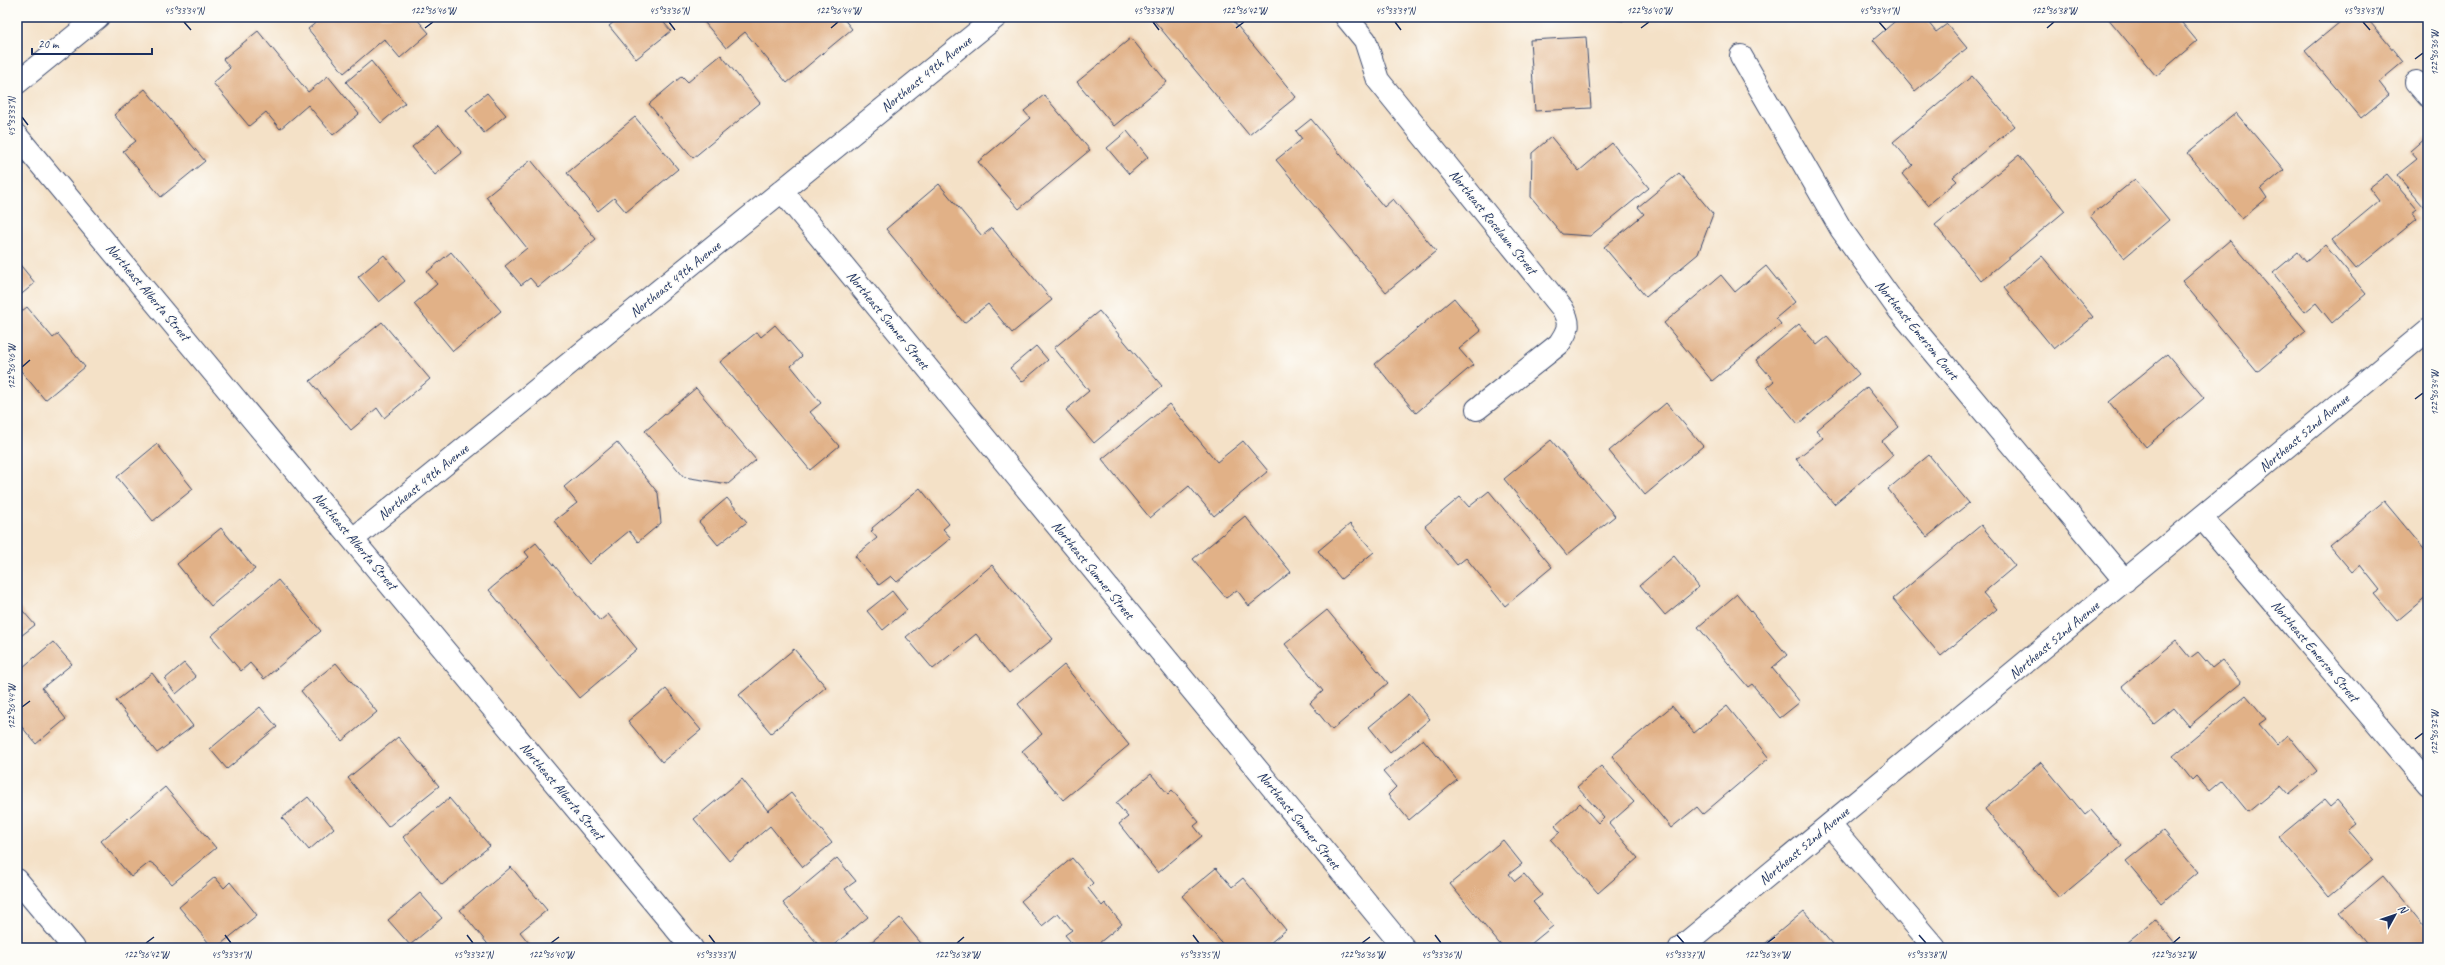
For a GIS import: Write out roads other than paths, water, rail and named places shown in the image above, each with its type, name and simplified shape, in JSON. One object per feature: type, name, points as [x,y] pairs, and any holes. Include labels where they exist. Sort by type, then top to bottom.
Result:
[{"type":"street","points":[[17,83],[98,17]]},
{"type":"street","name":"Northeast 49th Avenue","points":[[353,539],[996,17]]},
{"type":"street","name":"Northeast Roselawn Street","points":[[1346,17],[1365,40],[1378,80],[1562,308],[1568,319],[1567,331],[1559,344],[1477,409]]},
{"type":"street","name":"Northeast Emerson Court","points":[[1741,56],[1841,229],[1899,310],[2125,581]]},
{"type":"street","name":"Northeast Alberta Street","points":[[17,136],[692,948]]},
{"type":"street","name":"Northeast Sumner Street","points":[[782,192],[1404,948]]},
{"type":"street","name":"Northeast 52nd Avenue","points":[[1680,948],[2428,330]]},
{"type":"street","name":"Northeast Emerson Street","points":[[2202,518],[2428,784]]},
{"type":"street","points":[[1830,824],[1935,948]]},
{"type":"street","points":[[17,880],[74,948]]}]
